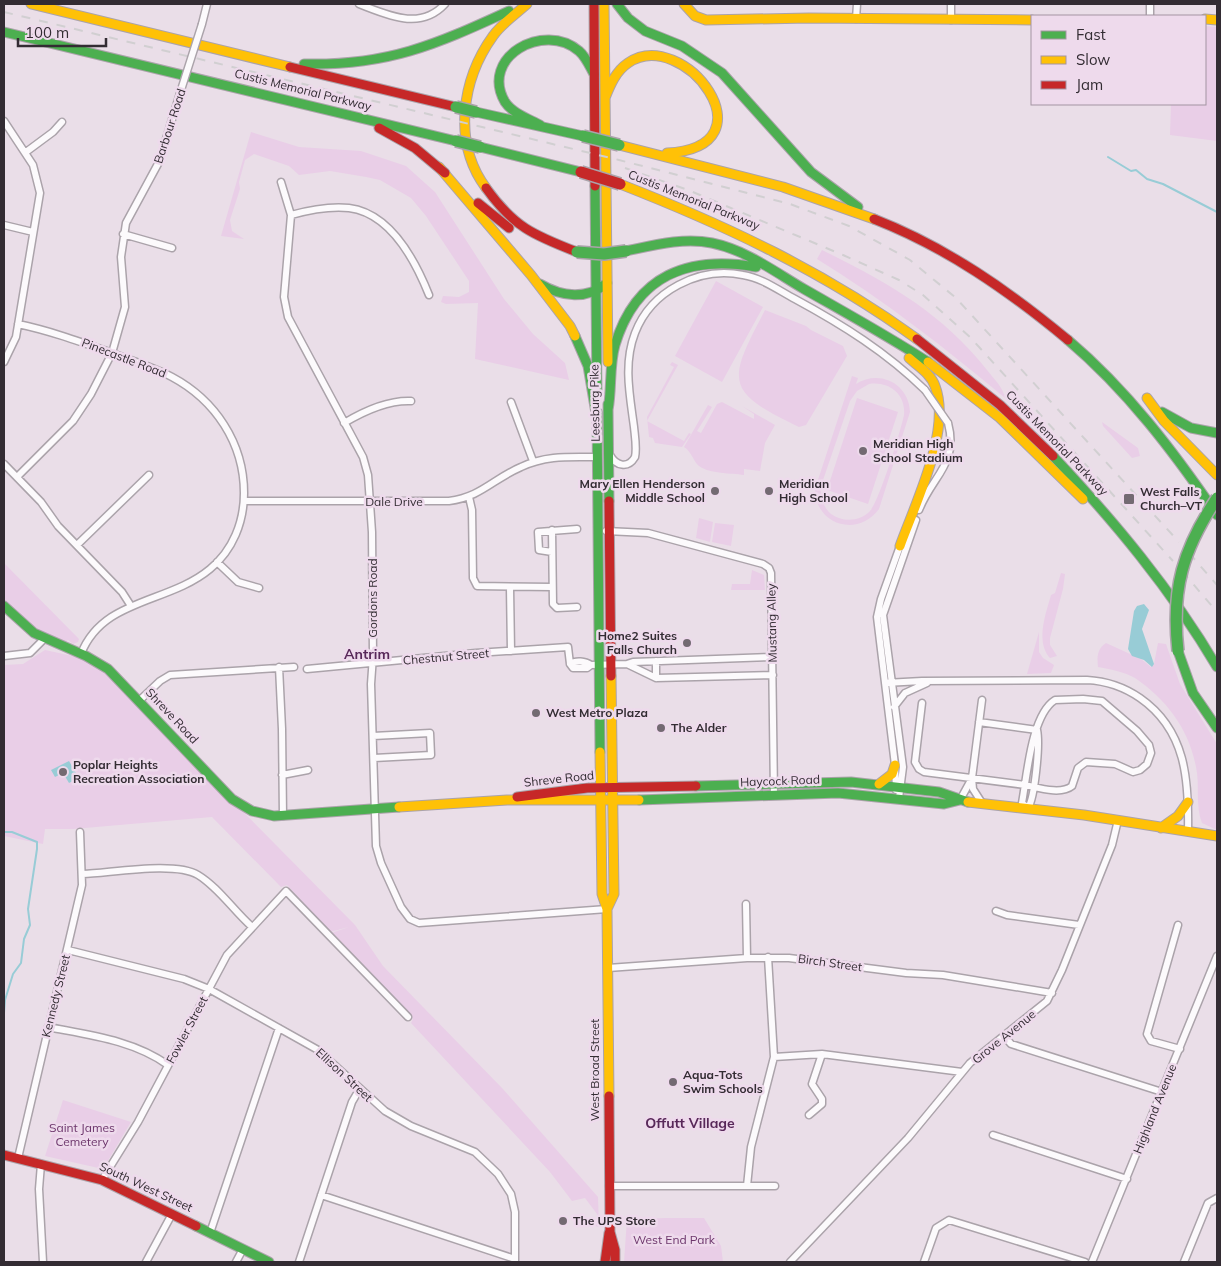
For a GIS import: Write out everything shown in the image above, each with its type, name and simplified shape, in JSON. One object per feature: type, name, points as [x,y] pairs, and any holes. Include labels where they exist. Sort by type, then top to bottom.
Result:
[{"type":"main road","name":"Custis Memorial Parkway","points":[[30,4],[476,112],[540,125],[788,188],[881,221],[934,246],[982,275],[1031,310],[1095,365],[1164,439],[1217,515]]},
{"type":"main road","points":[[263,61],[343,66],[392,59],[435,45],[526,4]]},
{"type":"main road","points":[[526,4],[501,24],[476,60],[466,93],[464,132],[470,158],[478,176],[500,210],[528,233],[544,242],[573,251]]},
{"type":"main road","name":"Leesburg Pike","points":[[594,4],[597,419],[595,665],[600,801]]},
{"type":"main road","name":"Leesburg Pike","points":[[604,4],[613,801]]},
{"type":"main road","points":[[617,4],[628,18],[645,31],[682,46],[722,73],[811,172],[840,196],[881,221]]},
{"type":"main road","points":[[684,4],[695,16],[706,20],[1031,20]]},
{"type":"main road","name":"Custis Memorial Parkway","points":[[4,32],[581,172],[620,184],[710,219],[774,249],[874,307],[936,351],[994,398],[1051,453],[1139,553],[1172,598],[1217,667]]},
{"type":"main road","points":[[521,35],[500,64],[497,82],[502,97],[510,108],[540,125]]},
{"type":"main road","points":[[580,38],[590,56],[594,74]]},
{"type":"main road","points":[[605,98],[615,74],[631,60],[645,55],[669,59],[693,74],[709,90],[716,104],[718,120],[707,140],[686,152],[649,153]]},
{"type":"main road","points":[[325,109],[388,132],[415,148],[489,212],[520,236],[536,244],[556,249],[604,254],[626,252],[676,242],[712,244],[741,254],[871,326],[956,382],[995,414],[1116,532],[1151,576],[1172,598]]},
{"type":"main road","points":[[439,167],[531,275],[576,338],[588,366],[597,419]]},
{"type":"main road","points":[[608,410],[613,389],[613,352],[620,328],[636,301],[660,280],[692,265],[723,260],[762,269],[801,287]]},
{"type":"main road","points":[[531,275],[544,286],[560,292],[580,295],[596,292],[607,283]]},
{"type":"main road","points":[[871,326],[930,378],[935,386],[939,400],[937,436],[900,546]]},
{"type":"main road","points":[[1217,433],[1182,424],[1168,416],[1148,398],[1164,421],[1217,475]]},
{"type":"main road","points":[[1217,498],[1195,532],[1181,566],[1175,598],[1178,651],[1193,693],[1217,728]]},
{"type":"main road","name":"Shreve Road","points":[[4,606],[21,623],[44,639],[81,654],[112,673],[241,807],[261,815],[282,816],[507,800],[600,801]]},
{"type":"main road","points":[[879,784],[892,774],[895,766]]},
{"type":"main road","name":"Haycock Road","points":[[614,788],[836,781],[879,784],[898,792]]},
{"type":"main road","name":"Shreve Road","points":[[507,800],[533,794],[614,788]]},
{"type":"main road","name":"Haycock Road","points":[[600,801],[838,793],[939,792],[960,800],[1118,820],[1217,836]]},
{"type":"main road","name":"West Broad Street","points":[[600,801],[602,894],[607,909],[608,968],[610,1232],[605,1251],[605,1262]]},
{"type":"main road","name":"West Broad Street","points":[[607,909],[614,894],[613,801]]},
{"type":"main road","points":[[1161,828],[1178,816],[1188,802]]},
{"type":"main road","name":"South West Street","points":[[4,1155],[102,1180],[269,1262]]},
{"type":"main road","name":"West Broad Street","points":[[610,1232],[615,1250],[615,1262]]},
{"type":"street","name":"Barbour Road","points":[[17,477],[73,421],[91,394],[112,353],[125,308],[121,257],[123,234],[130,214],[159,162],[207,4]]},
{"type":"street","points":[[359,4],[404,20],[428,16],[445,4]]},
{"type":"street","points":[[856,19],[857,4]]},
{"type":"street","points":[[951,4],[951,20]]},
{"type":"street","points":[[4,121],[26,152],[39,183],[39,203],[18,324],[14,343],[4,362]]},
{"type":"street","points":[[26,152],[62,122]]},
{"type":"street","name":"Gordons Road","points":[[281,182],[291,215],[285,277],[285,308],[295,332],[367,468],[370,502],[376,846],[381,863],[401,907],[414,922],[438,922],[607,909]]},
{"type":"street","points":[[291,215],[320,209],[348,208],[374,217],[401,243],[422,277],[429,294]]},
{"type":"street","points":[[4,225],[33,232]]},
{"type":"street","points":[[123,234],[172,248]]},
{"type":"street","points":[[609,450],[612,459],[621,465],[629,464],[635,457],[628,370],[630,347],[638,325],[652,305],[670,290],[690,279],[712,274],[732,273],[754,278],[828,317],[880,350],[925,390],[948,423],[951,440],[950,455],[920,507],[884,607],[882,622],[898,792]]},
{"type":"street","name":"Pinecastle Road","points":[[18,324],[59,334],[171,376],[194,391],[211,407],[228,430],[238,449],[243,466],[244,501],[242,515],[235,537],[217,562],[184,586],[131,606],[98,627],[88,638],[81,654]]},
{"type":"street","points":[[344,423],[380,406],[411,401]]},
{"type":"street","points":[[511,402],[533,461]]},
{"type":"street","name":"Dale Drive","points":[[244,501],[438,502],[469,497],[533,461],[563,456],[596,457]]},
{"type":"street","points":[[4,464],[76,545],[122,592],[131,606]]},
{"type":"street","points":[[76,545],[149,475]]},
{"type":"street","points":[[469,497],[474,582],[482,587],[552,587]]},
{"type":"street","points":[[552,552],[539,550],[537,534],[541,530],[577,530]]},
{"type":"street","points":[[552,530],[554,606],[577,607]]},
{"type":"street","name":"Mustang Alley","points":[[597,530],[648,533],[766,566],[771,573],[774,795]]},
{"type":"street","points":[[898,792],[902,767],[894,708],[877,617],[881,599],[900,546]]},
{"type":"street","points":[[217,562],[238,582],[259,588]]},
{"type":"street","points":[[510,588],[511,651]]},
{"type":"street","points":[[4,656],[30,653],[44,639]]},
{"type":"street","name":"Chestnut Street","points":[[307,669],[568,647],[570,664],[573,668],[587,668],[595,665]]},
{"type":"street","points":[[595,665],[772,657]]},
{"type":"street","points":[[656,661],[656,678]]},
{"type":"street","points":[[626,664],[656,678],[772,676]]},
{"type":"street","points":[[279,667],[282,816]]},
{"type":"street","points":[[139,701],[160,681],[170,676],[294,667]]},
{"type":"street","points":[[888,683],[1087,680],[1103,682],[1124,689],[1156,711],[1176,738],[1184,761],[1188,802],[1188,831]]},
{"type":"street","points":[[894,708],[905,693],[933,681]]},
{"type":"street","points":[[982,700],[972,778],[973,789],[982,803]]},
{"type":"street","points":[[922,702],[915,759],[917,768],[924,772],[1029,786],[1068,789],[1074,784],[1080,765],[1090,761],[1115,764],[1129,771],[1136,772],[1147,764],[1152,753],[1149,745],[1105,703],[1097,700],[1055,700],[1048,707],[1032,740],[1029,786],[1022,803],[1028,808]]},
{"type":"street","points":[[979,722],[1037,730]]},
{"type":"street","points":[[373,736],[430,733],[431,755],[374,758]]},
{"type":"street","points":[[282,775],[308,770]]},
{"type":"street","points":[[960,800],[972,778]]},
{"type":"street","name":"Grove Avenue","points":[[790,1262],[908,1138],[962,1072],[982,1053],[1044,1004],[1052,993],[1112,845],[1118,820]]},
{"type":"street","name":"Kennedy Street","points":[[18,1158],[48,1026],[68,950],[83,874],[80,832]]},
{"type":"street","points":[[83,874],[171,868],[190,872],[204,880],[251,926]]},
{"type":"street","name":"Fowler Street","points":[[102,1180],[138,1122],[227,955],[251,926],[286,891],[408,1016]]},
{"type":"street","points":[[746,904],[747,958]]},
{"type":"street","points":[[996,911],[1007,915],[1079,925]]},
{"type":"street","points":[[1178,926],[1147,1034],[1152,1041],[1180,1049]]},
{"type":"street","name":"Ellison Street","points":[[68,950],[184,979],[209,989],[318,1050],[359,1090],[398,1119],[467,1148],[489,1164],[507,1187],[514,1203],[515,1260]]},
{"type":"street","name":"Highland Avenue","points":[[1092,1262],[1217,956]]},
{"type":"street","points":[[747,1186],[750,1147],[774,1057],[768,957]]},
{"type":"street","name":"Birch Street","points":[[608,968],[747,958],[789,958],[906,973],[943,975],[1052,993]]},
{"type":"street","points":[[48,1026],[134,1047],[168,1065]]},
{"type":"street","points":[[210,1233],[279,1028]]},
{"type":"street","points":[[1004,1036],[1013,1044],[1162,1092]]},
{"type":"street","points":[[774,1057],[822,1054],[962,1072]]},
{"type":"street","points":[[808,1115],[822,1104],[822,1099],[812,1084],[822,1054]]},
{"type":"street","points":[[299,1262],[352,1102],[359,1090]]},
{"type":"street","points":[[993,1135],[1127,1179]]},
{"type":"street","points":[[41,1164],[39,1188],[43,1262]]},
{"type":"street","points":[[610,1186],[775,1186]]},
{"type":"street","points":[[321,1195],[515,1260]]},
{"type":"street","points":[[1184,1262],[1208,1204],[1217,1198]]},
{"type":"street","points":[[146,1262],[172,1214]]},
{"type":"street","points":[[924,1262],[934,1231],[944,1221],[954,1220],[1086,1262]]},
{"type":"street","points":[[236,1262],[243,1250]]},
{"type":"green space","points":[[1206,26],[1217,27],[1217,141],[1170,135],[1171,105],[1206,105]]},
{"type":"green space","points":[[251,132],[299,147],[361,151],[406,166],[435,192],[504,299],[533,334],[565,363],[569,380],[475,359],[478,303],[446,304],[441,302],[443,296],[459,297],[469,292],[469,281],[426,216],[411,198],[380,180],[330,171],[299,175],[289,166],[254,154],[245,160],[239,182],[240,189],[230,220],[232,231],[244,239],[221,236]]},
{"type":"green space","points":[[822,250],[891,287],[932,315],[969,350],[998,383],[1005,398],[914,325],[817,259]]},
{"type":"green space","points":[[716,281],[763,307],[722,382],[675,356]]},
{"type":"green space","points":[[765,310],[806,326],[843,346],[847,356],[806,425],[799,427],[756,404],[745,393],[740,382],[739,369],[744,353]]},
{"type":"green space","points":[[672,362],[678,365],[647,420],[674,367],[670,365]]},
{"type":"green space","points":[[852,376],[858,378],[856,384],[874,378],[892,382],[899,387],[905,394],[910,412],[879,509],[870,518],[860,523],[850,525],[839,523],[830,519],[822,511],[817,501],[815,489]],"holes":[[[869,384],[889,387],[899,395],[904,408],[902,423],[874,505],[862,517],[852,520],[841,519],[831,514],[824,505],[821,486],[850,401],[857,391]]]},
{"type":"green space","points":[[857,398],[898,412],[868,504],[827,490]]},
{"type":"green space","points":[[722,402],[754,419],[754,414],[742,406],[775,425],[765,443],[760,471],[744,469],[744,475],[704,469],[695,462],[689,451],[684,447],[708,405],[712,407],[697,431],[701,433],[717,404]]},
{"type":"green space","points":[[647,421],[684,441],[689,433],[691,434],[682,447],[655,443],[653,438],[649,437]]},
{"type":"green space","points":[[1102,422],[1138,448],[1140,456],[1132,458],[1103,426]]},
{"type":"green space","points":[[699,518],[713,522],[710,542],[696,538]]},
{"type":"green space","points":[[715,523],[734,525],[731,546],[712,542]]},
{"type":"green space","points":[[4,563],[79,639],[78,642],[73,644],[68,640],[65,642],[39,630],[4,600]]},
{"type":"green space","points":[[752,570],[764,575],[765,590],[731,590],[732,584],[750,584]]},
{"type":"green space","points":[[1061,573],[1065,574],[1063,589],[1050,638],[1050,645],[1057,656],[1050,658],[1043,644],[1043,627],[1051,595],[1055,593]]},
{"type":"green space","points":[[1039,632],[1039,652],[1043,658],[1054,665],[1051,673],[1027,674]]},
{"type":"green space","points":[[1106,643],[1141,659],[1151,667],[1154,664],[1158,643],[1166,644],[1180,684],[1217,744],[1217,830],[1202,823],[1196,767],[1193,753],[1182,728],[1157,695],[1135,678],[1122,672],[1098,667],[1098,654]]},
{"type":"green space","points":[[45,650],[82,658],[110,677],[355,925],[383,966],[502,1088],[598,1197],[599,1227],[595,1226],[597,1214],[585,1198],[572,1201],[550,1172],[411,1023],[413,1019],[331,933],[349,927],[330,932],[287,885],[281,887],[212,817],[73,829],[45,829],[43,844],[4,836],[4,665],[23,664]]},
{"type":"green space","name":"Saint James Cemetery","points":[[63,1100],[131,1122],[103,1169],[45,1156]]},
{"type":"green space","name":"West End Park","points":[[704,1218],[721,1246],[723,1262],[624,1262],[627,1219]]},
{"type":"water","points":[[1144,604],[1149,610],[1142,629],[1154,664],[1152,667],[1144,660],[1132,656],[1128,649],[1134,611],[1137,606]]},
{"type":"water","name":"Poplar Heights Recreation Association","points":[[69,761],[79,778],[69,783],[63,773],[55,777],[51,770]]},
{"type":"waterway","points":[[1108,157],[1131,171],[1136,170],[1147,179],[1163,184],[1217,212]]},
{"type":"waterway","points":[[4,832],[12,832],[37,842],[28,909],[30,925],[24,939],[21,963],[13,974],[5,1000],[4,1013]]},
{"type":"railway","points":[[4,12],[619,160],[790,204],[849,226],[910,260],[956,298],[1179,542]]},
{"type":"railway","points":[[625,168],[688,190],[843,255],[899,280],[923,295],[970,337],[1173,561]]},
{"type":"railway","points":[[1189,553],[1217,585]]},
{"type":"railway","points":[[1182,571],[1217,612]]},
{"type":"traffic: fast","points":[[617,4],[628,18],[645,31],[682,46],[722,73],[811,172],[858,207]]},
{"type":"traffic: fast","points":[[304,64],[334,64],[361,61],[410,51],[457,34],[509,11]]},
{"type":"traffic: fast","points":[[4,32],[456,141]]},
{"type":"traffic: fast","points":[[540,125],[516,113],[505,102],[499,86],[501,71],[508,58],[519,48],[533,42],[549,40],[565,43],[579,51],[594,74]]},
{"type":"traffic: fast","points":[[456,107],[476,112]]},
{"type":"traffic: fast","points":[[476,112],[583,136]]},
{"type":"traffic: fast","points":[[583,136],[619,145]]},
{"type":"traffic: fast","points":[[456,141],[480,147]]},
{"type":"traffic: fast","points":[[480,147],[581,172]]},
{"type":"traffic: fast","points":[[595,186],[597,393]]},
{"type":"traffic: fast","points":[[626,251],[680,241],[701,241],[725,246],[760,262],[928,362]]},
{"type":"traffic: fast","points":[[577,252],[604,254],[626,251]]},
{"type":"traffic: fast","points":[[608,410],[615,345],[624,321],[636,302],[651,286],[668,275],[687,268],[709,264],[756,267]]},
{"type":"traffic: fast","points":[[540,284],[557,292],[574,295],[591,292],[607,283]]},
{"type":"traffic: fast","points":[[575,336],[588,366],[597,419]]},
{"type":"traffic: fast","points":[[1068,340],[1090,359],[1149,423],[1217,515]]},
{"type":"traffic: fast","points":[[608,404],[609,501]]},
{"type":"traffic: fast","points":[[597,412],[600,752]]},
{"type":"traffic: fast","points":[[1162,412],[1191,428],[1217,433]]},
{"type":"traffic: fast","points":[[1053,456],[1098,505],[1141,557],[1181,610],[1217,667]]},
{"type":"traffic: fast","points":[[1178,651],[1176,608],[1182,570],[1196,535],[1217,498]]},
{"type":"traffic: fast","points":[[4,606],[34,633],[86,656],[108,669],[232,799],[252,811],[274,816],[399,807]]},
{"type":"traffic: fast","points":[[1178,651],[1193,693],[1217,728]]},
{"type":"traffic: fast","points":[[696,786],[851,782],[939,792],[968,802]]},
{"type":"traffic: fast","points":[[639,800],[838,793],[944,804],[960,800]]},
{"type":"traffic: fast","points":[[196,1226],[269,1262]]},
{"type":"traffic: slow","points":[[31,4],[290,67]]},
{"type":"traffic: slow","points":[[486,188],[475,170],[468,151],[465,131],[468,91],[482,53],[493,36],[504,23],[527,4]]},
{"type":"traffic: slow","points":[[604,4],[608,362]]},
{"type":"traffic: slow","points":[[684,4],[695,16],[706,20],[809,18],[1031,20]]},
{"type":"traffic: slow","points":[[1206,19],[1217,20]]},
{"type":"traffic: slow","points":[[605,98],[614,79],[624,66],[650,56],[673,60],[693,73],[709,91],[717,112],[715,131],[699,146],[667,153]]},
{"type":"traffic: slow","points":[[619,145],[783,187],[874,219]]},
{"type":"traffic: slow","points":[[439,167],[531,275],[570,326],[575,336]]},
{"type":"traffic: slow","points":[[620,184],[736,233],[810,271],[847,292],[917,339]]},
{"type":"traffic: slow","points":[[900,546],[930,467],[939,424],[939,404],[935,386],[931,378],[909,358]]},
{"type":"traffic: slow","points":[[928,362],[1000,418],[1083,499]]},
{"type":"traffic: slow","points":[[1147,398],[1164,421],[1217,475]]},
{"type":"traffic: slow","points":[[607,909],[614,894],[611,676]]},
{"type":"traffic: slow","points":[[600,752],[602,894],[607,909],[609,1096]]},
{"type":"traffic: slow","points":[[879,784],[892,774],[895,765]]},
{"type":"traffic: slow","points":[[399,807],[507,800],[639,800]]},
{"type":"traffic: slow","points":[[968,802],[1084,815],[1217,836]]},
{"type":"traffic: slow","points":[[1161,828],[1178,816],[1188,802]]},
{"type":"traffic: jam","points":[[594,4],[595,186]]},
{"type":"traffic: jam","points":[[290,67],[456,107]]},
{"type":"traffic: jam","points":[[379,128],[415,148],[445,173]]},
{"type":"traffic: jam","points":[[581,172],[620,184]]},
{"type":"traffic: jam","points":[[486,188],[515,221],[536,235],[577,252]]},
{"type":"traffic: jam","points":[[478,203],[509,228]]},
{"type":"traffic: jam","points":[[874,219],[901,230],[976,272],[1023,304],[1068,340]]},
{"type":"traffic: jam","points":[[917,339],[1000,405],[1053,456]]},
{"type":"traffic: jam","points":[[609,501],[611,676]]},
{"type":"traffic: jam","points":[[517,797],[587,788],[696,786]]},
{"type":"traffic: jam","points":[[609,1096],[610,1232],[615,1250],[615,1262]]},
{"type":"traffic: jam","points":[[4,1155],[102,1180],[196,1226]]},
{"type":"traffic: jam","points":[[605,1262],[609,1233]]},
{"type":"place","name":"Meridian High School Stadium","points":[[863,451]]},
{"type":"place","name":"Mary Ellen Henderson Middle School","points":[[715,491]]},
{"type":"place","name":"Meridian High School","points":[[769,491]]},
{"type":"place","name":"West Falls Church–VT","points":[[1129,499]]},
{"type":"place","name":"Home2 Suites Falls Church","points":[[687,643]]},
{"type":"place","name":"West Metro Plaza","points":[[536,713]]},
{"type":"place","name":"The Alder","points":[[661,728]]},
{"type":"place","name":"Poplar Heights Recreation Association","points":[[63,772]]},
{"type":"place","name":"Aqua-Tots Swim Schools","points":[[673,1082]]},
{"type":"place","name":"The UPS Store","points":[[563,1221]]},
{"type":"district","name":"Antrim","points":[[367,654]]},
{"type":"district","name":"Offutt Village","points":[[690,1123]]}]
